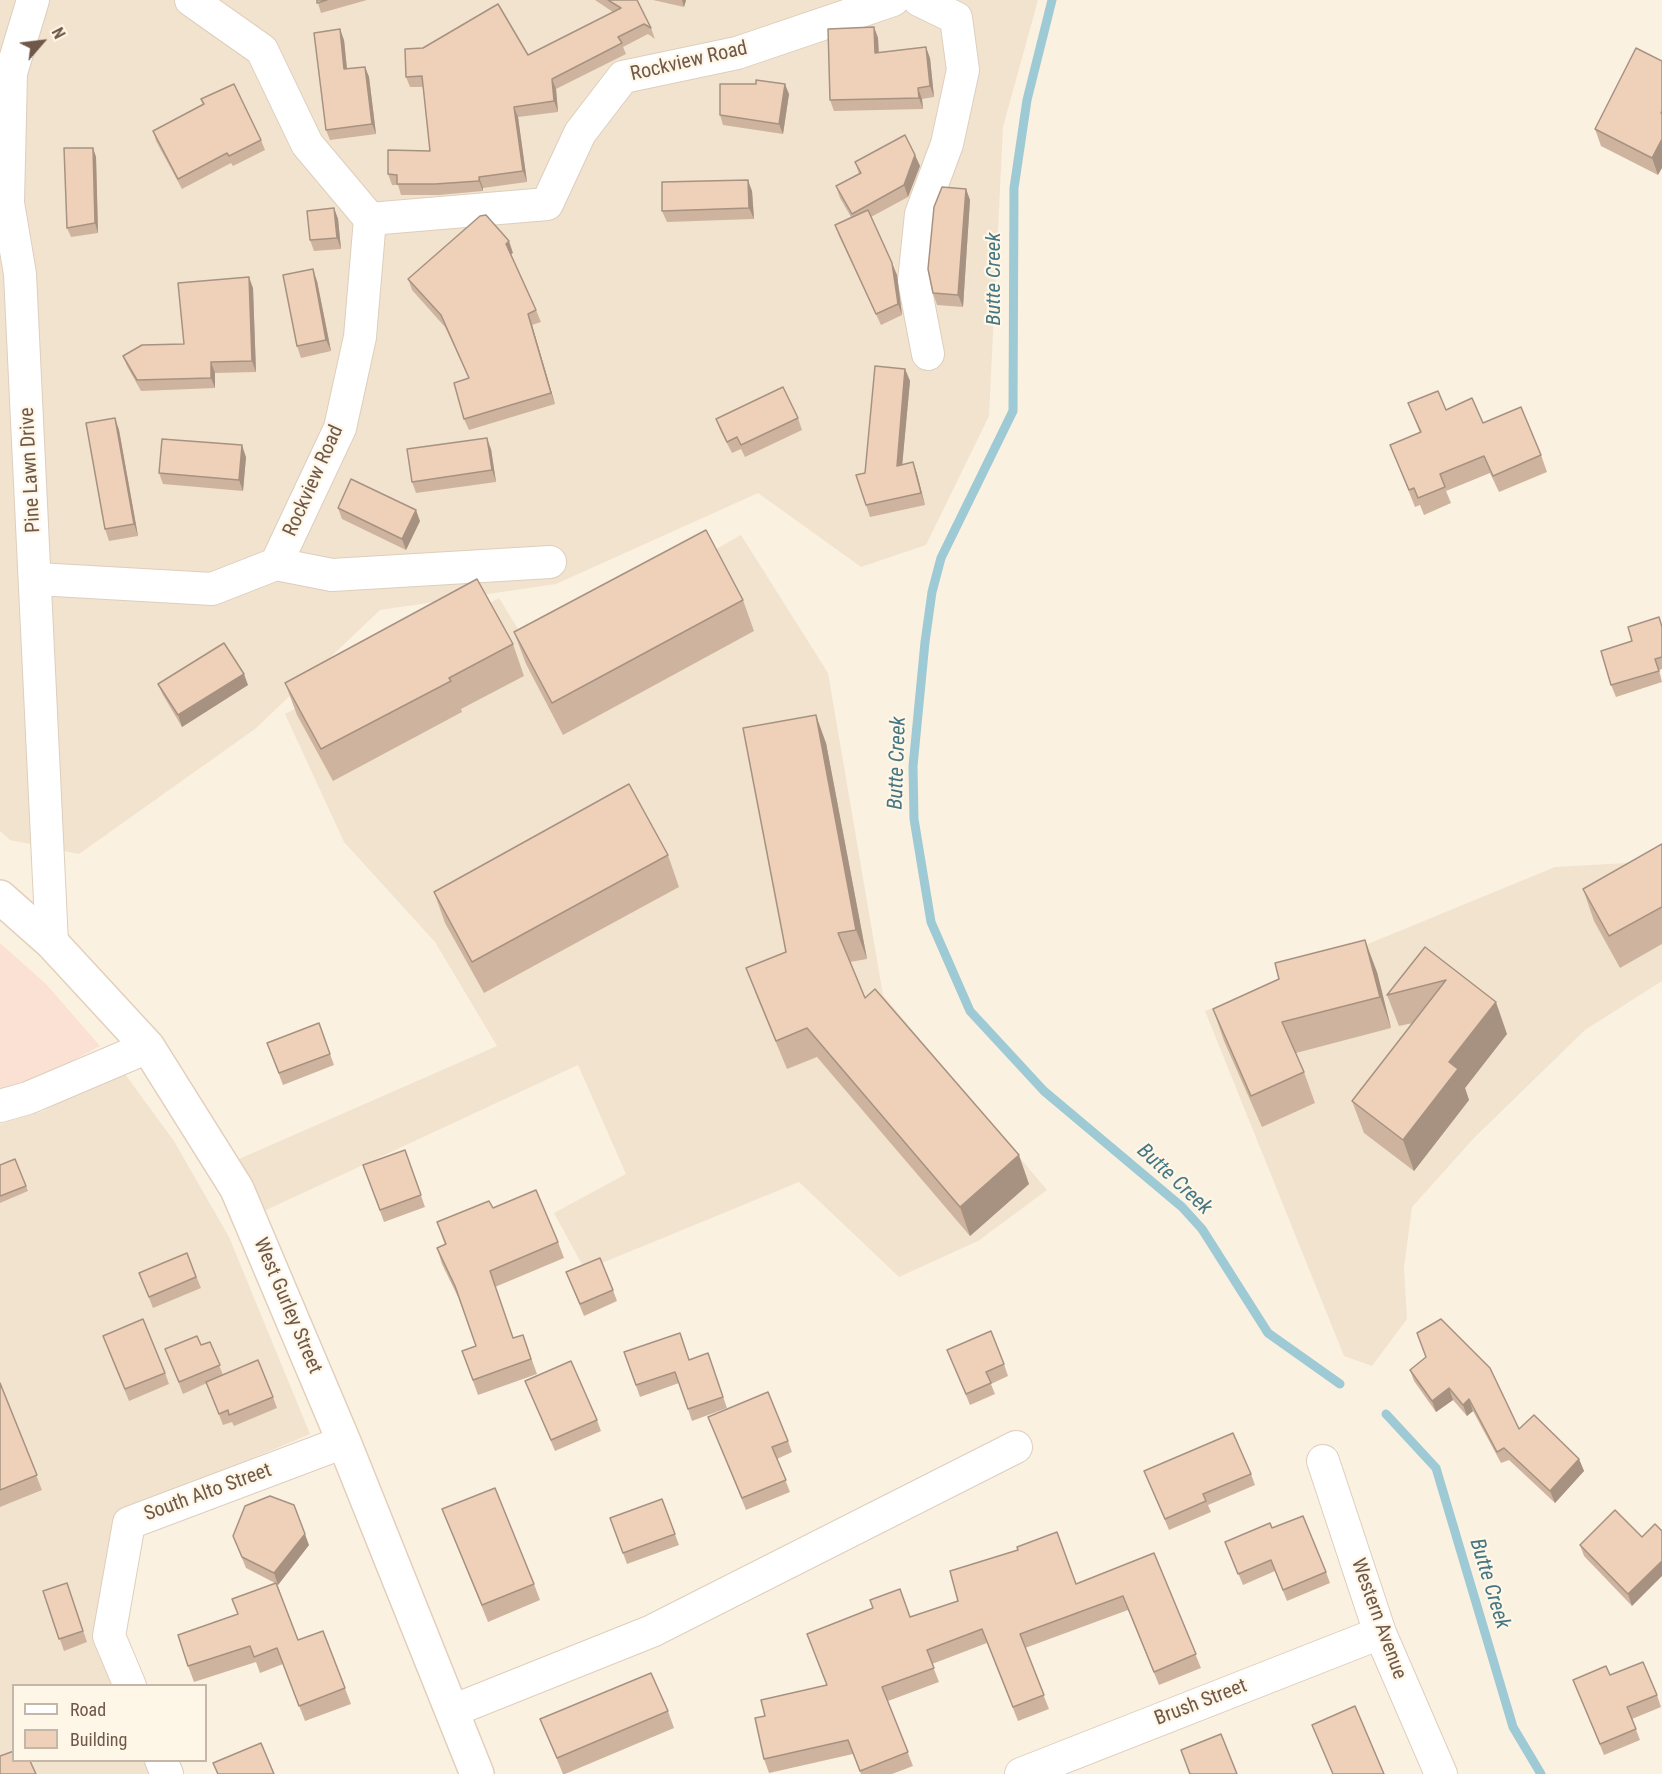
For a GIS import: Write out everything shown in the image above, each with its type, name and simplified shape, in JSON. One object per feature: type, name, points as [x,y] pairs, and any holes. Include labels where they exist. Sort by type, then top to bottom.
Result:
[{"type":"main road","name":"West Gurley Street","points":[[0,897],[52,944],[148,1047],[237,1189],[344,1442],[477,1774]]},
{"type":"street","name":"Pine Lawn Drive","points":[[33,0],[11,73],[4,202],[37,579],[52,944]]},
{"type":"street","points":[[190,0],[262,50],[307,144],[370,219]]},
{"type":"street","name":"Rockview Road","points":[[550,562],[332,575],[276,564],[340,428],[360,338],[370,219],[547,204],[580,133],[623,77],[737,53],[893,0]]},
{"type":"street","points":[[919,0],[956,18],[963,70],[947,144],[921,214],[914,282],[928,354]]},
{"type":"street","points":[[37,579],[212,589],[276,564]]},
{"type":"street","points":[[0,1106],[28,1098],[148,1047]]},
{"type":"street","name":"South Alto Street","points":[[129,1684],[109,1636],[129,1523],[344,1442]]},
{"type":"street","points":[[452,1711],[652,1631],[1016,1447]]},
{"type":"street","name":"Western Avenue","points":[[1323,1461],[1380,1633],[1441,1774]]},
{"type":"street","name":"Brush Street","points":[[1021,1774],[1380,1633]]},
{"type":"shaded area","points":[[0,0],[1038,0],[1003,127],[989,416],[926,545],[861,567],[758,493],[556,584],[380,610],[255,729],[79,854],[10,840],[0,831]]},
{"type":"shaded area","points":[[741,535],[828,673],[883,995],[1047,1190],[978,1241],[899,1277],[799,1182],[585,1270],[554,1213],[626,1174],[578,1065],[249,1218],[223,1166],[497,1046],[435,942],[344,842],[285,714],[499,598],[533,653]]},
{"type":"shaded area","points":[[1662,861],[1662,981],[1585,1030],[1474,1138],[1412,1207],[1404,1268],[1407,1319],[1372,1366],[1344,1356],[1205,1011],[1555,867]]},
{"type":"shaded area","points":[[0,943],[46,984],[100,1046],[35,1081],[0,1093]]},
{"type":"shaded area","points":[[122,1070],[174,1141],[229,1237],[310,1434],[120,1514],[118,1684],[12,1684],[12,1762],[150,1762],[156,1774],[0,1774],[0,1124],[41,1112]]},
{"type":"building","points":[[608,0],[637,0],[651,28],[644,24],[618,37],[622,43],[552,79],[554,101],[514,107],[523,171],[479,177],[479,181],[435,184],[397,184],[397,175],[388,174],[388,150],[430,151],[422,76],[406,77],[405,49],[423,48],[498,4],[528,55],[621,8]]},
{"type":"building","points":[[874,27],[875,53],[926,47],[930,86],[918,88],[919,98],[830,100],[828,29]]},
{"type":"building","points":[[340,29],[344,69],[365,67],[372,124],[326,130],[314,33]]},
{"type":"building","points":[[1636,48],[1662,61],[1662,139],[1652,158],[1595,129]]},
{"type":"building","points":[[756,80],[785,84],[779,124],[720,115],[720,84],[756,84]]},
{"type":"building","points":[[234,84],[261,140],[229,156],[227,153],[178,179],[153,131],[204,104],[201,99]]},
{"type":"building","points":[[905,135],[915,155],[904,185],[852,214],[836,186],[861,173],[855,162]]},
{"type":"building","points":[[64,148],[93,148],[95,223],[67,228]]},
{"type":"building","points":[[748,180],[749,208],[662,211],[662,182]]},
{"type":"building","points":[[942,187],[966,189],[958,295],[933,293],[928,269],[934,207]]},
{"type":"building","points":[[334,208],[337,238],[310,240],[307,211]]},
{"type":"building","points":[[868,210],[892,263],[898,304],[876,314],[835,225]]},
{"type":"building","points":[[486,215],[509,241],[506,244],[536,310],[528,314],[551,393],[464,419],[454,383],[469,378],[441,315],[408,279],[480,216]]},
{"type":"building","points":[[313,269],[326,340],[297,346],[283,275]]},
{"type":"building","points":[[249,277],[252,361],[211,362],[211,378],[137,380],[123,356],[142,345],[184,344],[178,283]]},
{"type":"building","points":[[875,366],[905,369],[897,466],[913,462],[921,493],[866,505],[856,475],[865,473]]},
{"type":"building","points":[[783,387],[798,418],[741,445],[737,437],[727,442],[716,419]]},
{"type":"building","points":[[1438,391],[1446,410],[1472,398],[1483,423],[1521,407],[1541,455],[1493,476],[1484,456],[1440,474],[1445,487],[1418,498],[1414,488],[1409,490],[1390,445],[1421,432],[1408,403]]},
{"type":"building","points":[[115,418],[134,524],[105,529],[86,423]]},
{"type":"building","points":[[487,438],[492,470],[412,482],[407,449]]},
{"type":"building","points":[[162,439],[242,445],[239,480],[159,473]]},
{"type":"building","points":[[351,479],[416,510],[402,539],[338,508]]},
{"type":"building","points":[[706,530],[743,600],[552,703],[514,632]]},
{"type":"building","points":[[477,579],[513,644],[449,678],[451,681],[321,749],[285,683]]},
{"type":"building","points":[[1659,617],[1662,627],[1662,657],[1655,659],[1659,671],[1611,685],[1601,651],[1632,641],[1628,627]]},
{"type":"building","points":[[224,643],[244,674],[178,715],[158,684]]},
{"type":"building","points":[[816,715],[856,930],[838,933],[865,998],[875,989],[1019,1155],[960,1207],[807,1028],[776,1041],[746,968],[786,952],[743,728]]},
{"type":"building","points":[[629,784],[668,855],[472,962],[434,892]]},
{"type":"building","points":[[1662,844],[1662,907],[1609,936],[1583,889]]},
{"type":"building","points":[[1365,940],[1380,997],[1282,1022],[1304,1072],[1251,1096],[1213,1009],[1279,979],[1275,963]]},
{"type":"building","points":[[1425,947],[1496,1002],[1449,1062],[1458,1069],[1403,1140],[1352,1101],[1446,980],[1387,995]]},
{"type":"building","points":[[319,1023],[330,1054],[279,1073],[267,1043]]},
{"type":"building","points":[[405,1150],[421,1195],[380,1210],[363,1165]]},
{"type":"building","points":[[15,1159],[26,1186],[0,1196],[0,1165]]},
{"type":"building","points":[[536,1190],[558,1242],[490,1271],[513,1338],[523,1335],[531,1359],[473,1380],[462,1351],[476,1346],[455,1286],[437,1248],[446,1244],[437,1222],[489,1201],[493,1208]]},
{"type":"building","points":[[187,1253],[196,1277],[149,1297],[139,1273]]},
{"type":"building","points":[[600,1258],[613,1290],[580,1304],[566,1272]]},
{"type":"building","points":[[143,1319],[165,1373],[125,1389],[103,1336]]},
{"type":"building","points":[[1441,1319],[1490,1368],[1519,1429],[1534,1415],[1579,1459],[1550,1491],[1504,1448],[1497,1452],[1469,1399],[1463,1405],[1449,1388],[1432,1401],[1410,1370],[1426,1357],[1417,1333]]},
{"type":"building","points":[[991,1331],[1004,1364],[986,1372],[991,1383],[966,1394],[947,1350]]},
{"type":"building","points":[[680,1333],[689,1360],[708,1353],[723,1397],[688,1409],[675,1372],[636,1385],[624,1352]]},
{"type":"building","points":[[197,1336],[201,1345],[210,1342],[220,1365],[179,1382],[165,1349]]},
{"type":"building","points":[[258,1360],[273,1397],[229,1415],[228,1410],[219,1414],[206,1382]]},
{"type":"building","points":[[571,1361],[597,1420],[551,1440],[525,1381]]},
{"type":"building","points":[[0,1383],[37,1475],[0,1490]]},
{"type":"building","points":[[768,1392],[788,1441],[772,1447],[786,1480],[742,1498],[708,1417]]},
{"type":"building","points":[[1233,1433],[1251,1474],[1203,1494],[1206,1501],[1165,1519],[1144,1471]]},
{"type":"building","points":[[495,1488],[534,1584],[482,1605],[442,1509]]},
{"type":"building","points":[[270,1496],[294,1505],[305,1534],[274,1573],[242,1557],[233,1536],[245,1506]]},
{"type":"building","points":[[662,1499],[675,1534],[623,1553],[610,1518]]},
{"type":"building","points":[[1615,1510],[1642,1537],[1655,1524],[1662,1531],[1662,1561],[1628,1594],[1580,1545]]},
{"type":"building","points":[[1303,1516],[1326,1572],[1283,1590],[1271,1560],[1238,1574],[1225,1542],[1270,1523],[1272,1528]]},
{"type":"building","points":[[1057,1532],[1076,1584],[1154,1553],[1196,1654],[1154,1672],[1123,1596],[1020,1634],[1044,1695],[1013,1707],[982,1629],[927,1650],[934,1668],[882,1687],[908,1752],[860,1771],[848,1740],[764,1759],[755,1718],[765,1716],[761,1700],[827,1685],[807,1634],[873,1608],[870,1600],[900,1589],[910,1617],[958,1601],[950,1571],[1018,1550],[1017,1547]]},
{"type":"building","points":[[67,1583],[83,1631],[59,1639],[43,1591]]},
{"type":"building","points":[[276,1583],[298,1640],[323,1631],[345,1688],[299,1706],[277,1648],[254,1657],[250,1646],[188,1666],[178,1635],[238,1614],[232,1599]]},
{"type":"building","points":[[1643,1662],[1657,1695],[1627,1707],[1636,1729],[1600,1744],[1573,1680],[1606,1666],[1610,1675]]},
{"type":"building","points":[[651,1673],[668,1711],[557,1758],[540,1719]]},
{"type":"building","points":[[1355,1706],[1384,1774],[1333,1774],[1312,1725]]},
{"type":"building","points":[[1221,1734],[1237,1774],[1190,1774],[1181,1750]]},
{"type":"building","points":[[261,1743],[274,1774],[218,1774],[213,1763]]},
{"type":"building","points":[[12,1752],[12,1762],[30,1762],[36,1774],[0,1774],[0,1756]]},
{"type":"waterway","name":"Butte Creek","points":[[1052,0],[1027,100],[1014,188],[1013,411],[941,558],[932,592],[925,642],[913,766],[914,819],[931,922],[970,1011],[1044,1091],[1182,1207],[1202,1229],[1268,1333],[1340,1384]]},
{"type":"waterway","name":"Butte Creek","points":[[1386,1414],[1436,1468],[1513,1727],[1541,1774]]}]
